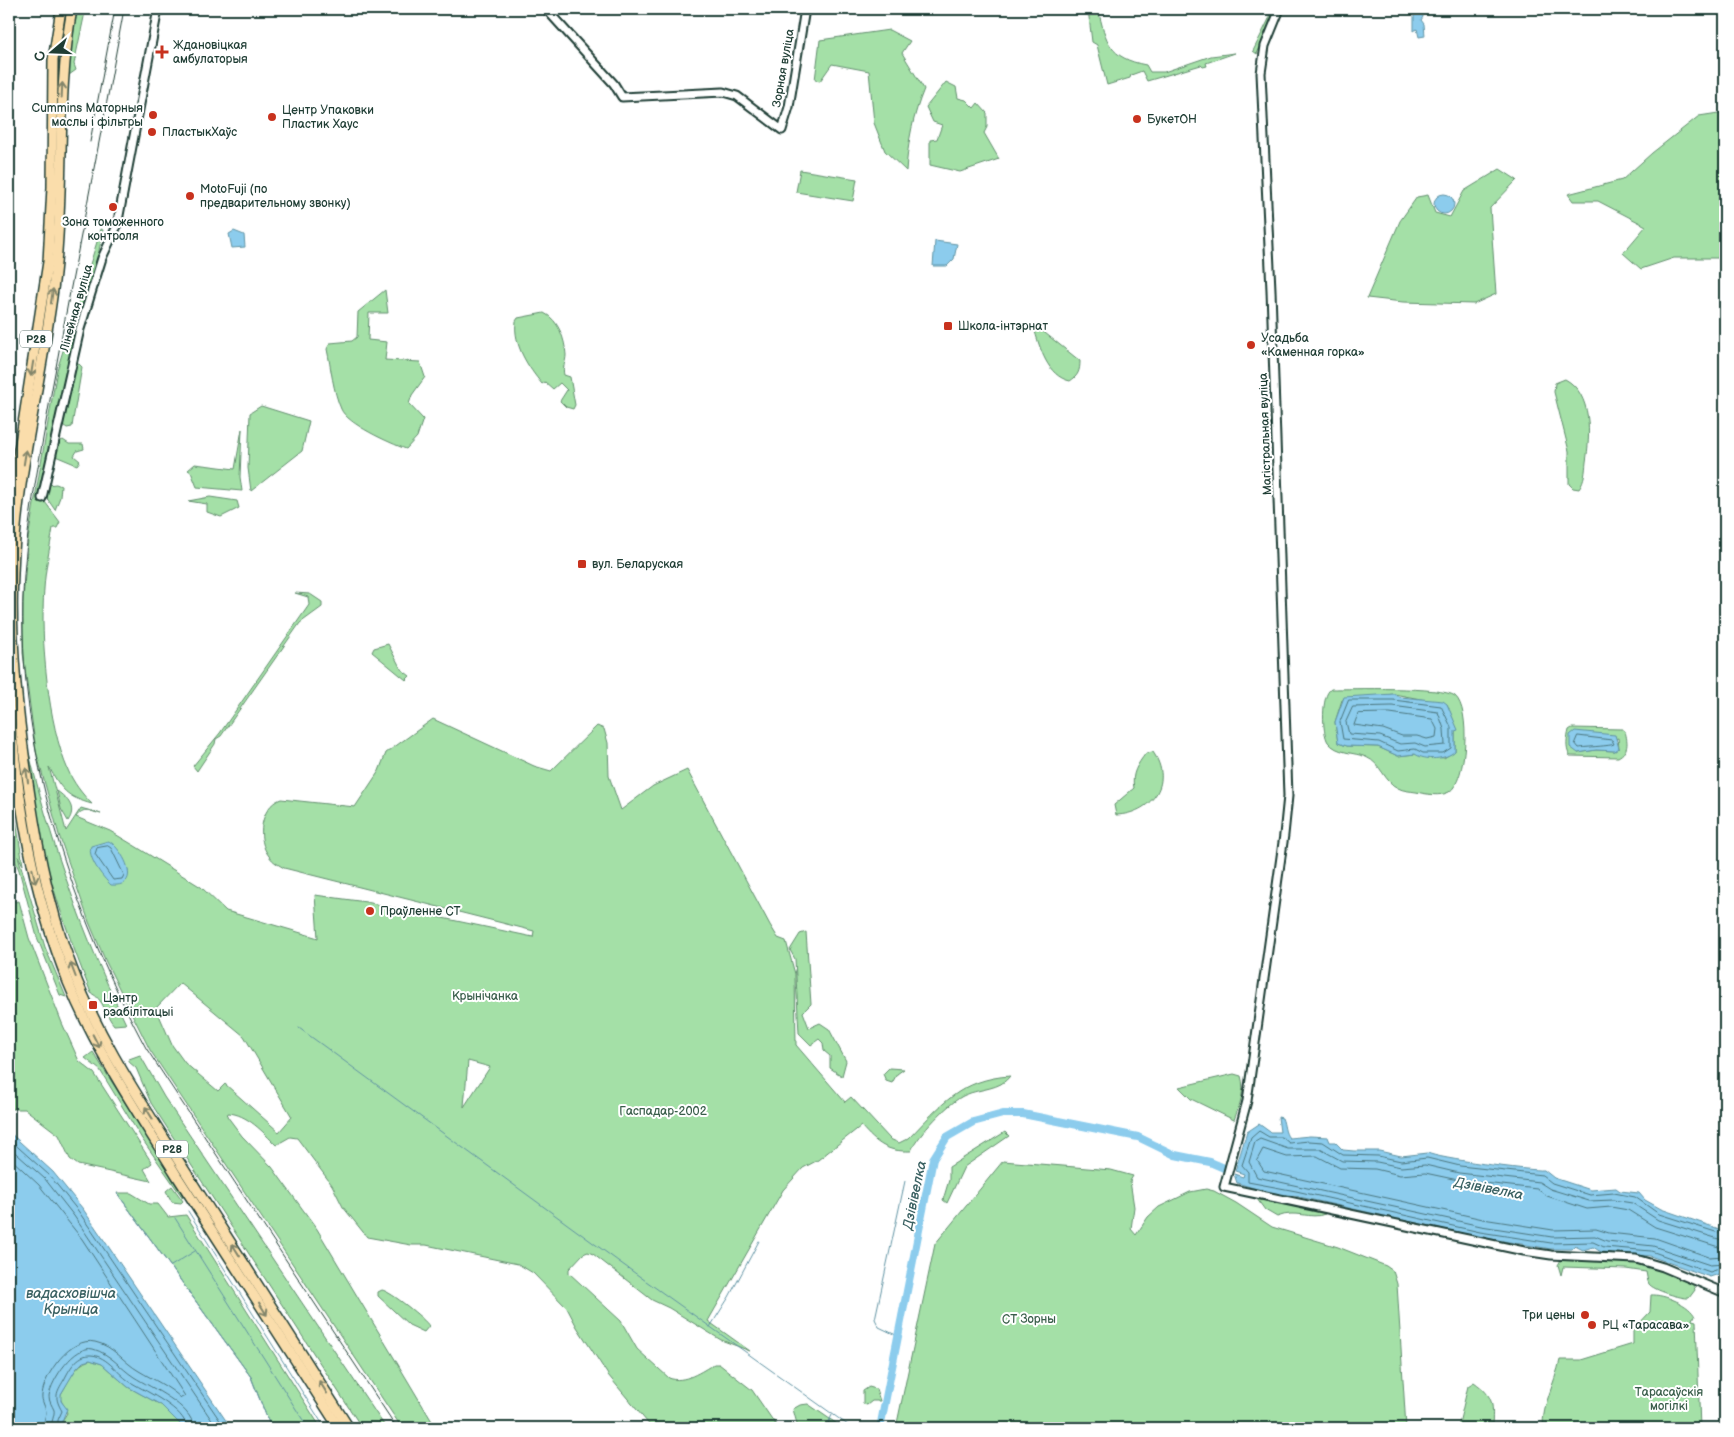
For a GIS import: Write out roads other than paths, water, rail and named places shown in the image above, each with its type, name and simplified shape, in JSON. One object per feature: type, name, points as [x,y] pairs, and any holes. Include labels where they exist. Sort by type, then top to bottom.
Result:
[{"type":"highway","name":"Р28","points":[[9,514],[48,262],[52,187],[53,60],[61,9]]},
{"type":"highway","name":"Р28","points":[[72,9],[63,73],[56,272],[20,492],[12,574],[11,629],[14,666],[37,850],[50,902],[72,968],[104,1037],[181,1165],[350,1428]]},
{"type":"highway","name":"Р28","points":[[9,705],[18,784],[36,888],[68,982],[98,1045],[154,1138],[339,1428]]},
{"type":"highway","points":[[18,784],[14,800],[9,809],[25,828]]},
{"type":"street","name":"Лінейная вуліца","points":[[42,498],[80,329],[102,258],[117,226],[158,9]]},
{"type":"street","name":"Зорная вуліца","points":[[546,9],[607,77],[622,97],[723,92],[736,96],[782,130],[789,107],[805,9]]},
{"type":"street","name":"Магістральная вуліца","points":[[1280,9],[1265,46],[1261,73],[1268,209],[1288,769],[1284,835],[1247,1101],[1224,1187],[1524,1251],[1551,1255],[1636,1259],[1725,1293]]},
{"type":"water","points":[[1414,9],[1422,9],[1423,17],[1421,20],[1424,24],[1425,36],[1419,37],[1417,29],[1414,31]]},
{"type":"water","points":[[1444,194],[1451,197],[1454,204],[1451,211],[1444,214],[1437,211],[1434,204],[1437,197]]},
{"type":"water","points":[[234,231],[244,235],[245,247],[232,248],[229,234]]},
{"type":"water","points":[[935,241],[957,244],[954,259],[947,266],[933,266]]},
{"type":"water","points":[[1394,694],[1400,697],[1443,701],[1447,704],[1458,730],[1455,731],[1455,751],[1441,758],[1424,758],[1415,754],[1398,756],[1378,747],[1347,746],[1338,743],[1335,722],[1344,697]]},
{"type":"water","points":[[1575,731],[1615,735],[1619,748],[1615,751],[1596,750],[1578,753],[1570,747],[1570,735]]},
{"type":"water","points":[[108,841],[118,849],[127,865],[129,873],[127,880],[122,884],[111,885],[100,872],[91,856],[91,846]]},
{"type":"water","points":[[1278,1117],[1282,1118],[1289,1138],[1328,1137],[1330,1142],[1335,1142],[1343,1150],[1379,1151],[1401,1156],[1428,1153],[1483,1164],[1544,1170],[1554,1178],[1591,1190],[1616,1188],[1620,1191],[1639,1193],[1645,1200],[1661,1209],[1725,1231],[1725,1276],[1719,1274],[1710,1277],[1650,1256],[1601,1252],[1593,1247],[1583,1250],[1575,1246],[1572,1249],[1551,1249],[1479,1237],[1295,1196],[1267,1192],[1237,1183],[1234,1174],[1243,1177],[1244,1174],[1235,1171],[1247,1132],[1259,1124],[1270,1132],[1280,1132]]},
{"type":"water","name":"вадасховішча Крыніца","points":[[9,1132],[53,1172],[83,1209],[231,1428],[184,1428],[161,1405],[128,1387],[102,1364],[90,1360],[83,1362],[76,1369],[61,1394],[61,1401],[67,1409],[62,1421],[63,1428],[9,1428]]},
{"type":"waterway","points":[[299,1028],[618,1261],[852,1428]]},
{"type":"waterway","name":"Дзівівелка","points":[[880,1428],[933,1159],[947,1137],[973,1122],[1003,1114],[1023,1114],[1138,1137],[1175,1155],[1210,1162],[1224,1168]]},
{"type":"waterway","points":[[898,1336],[879,1327],[875,1319],[905,1181]]},
{"type":"waterway","points":[[117,1193],[251,1377],[271,1428]]},
{"type":"waterway","points":[[188,1211],[325,1428]]},
{"type":"waterway","points":[[175,1218],[308,1428]]},
{"type":"waterway","points":[[710,1327],[729,1297],[759,1241]]},
{"type":"waterway","points":[[171,1266],[195,1251]]},
{"type":"waterway","points":[[826,1428],[832,1415]]},
{"type":"railway","points":[[90,142],[115,9]]},
{"type":"railway","points":[[124,9],[51,394],[35,484],[27,544],[24,574],[23,634],[34,742],[60,848],[78,899],[121,1000],[146,1048],[397,1428]]},
{"type":"place","name":"Ждановіцкая амбулаторыя","points":[[162,52]]},
{"type":"place","name":"Cummins Маторныя маслы і фільтры","points":[[153,115]]},
{"type":"place","name":"Центр Упаковки Пластик Хаус","points":[[272,117]]},
{"type":"place","name":"БукетОН","points":[[1137,119]]},
{"type":"place","name":"ПластыкХаўс","points":[[152,132]]},
{"type":"place","name":"MotoFuji (по предварительному звонку)","points":[[190,196]]},
{"type":"place","name":"Зона томоженного контроля","points":[[113,207]]},
{"type":"place","name":"Школа-інтэрнат","points":[[948,326]]},
{"type":"place","name":"Усадьба «Каменная горка»","points":[[1251,345]]},
{"type":"place","name":"вул. Беларуская","points":[[582,564]]},
{"type":"place","name":"Праўленне СТ","points":[[370,911]]},
{"type":"place","name":"Цэнтр рэабілітацыі","points":[[93,1005]]},
{"type":"place","name":"Три цены","points":[[1585,1315]]},
{"type":"place","name":"РЦ «Тарасава»","points":[[1592,1325]]},
{"type":"park label","name":"Крынічанка","points":[[485,996]]},
{"type":"park label","name":"Гаспадар-2002","points":[[663,1111]]},
{"type":"park label","name":"СТ Зорны","points":[[1029,1319]]},
{"type":"park label","name":"Тарасаўскія могілкі","points":[[1669,1399]]}]
